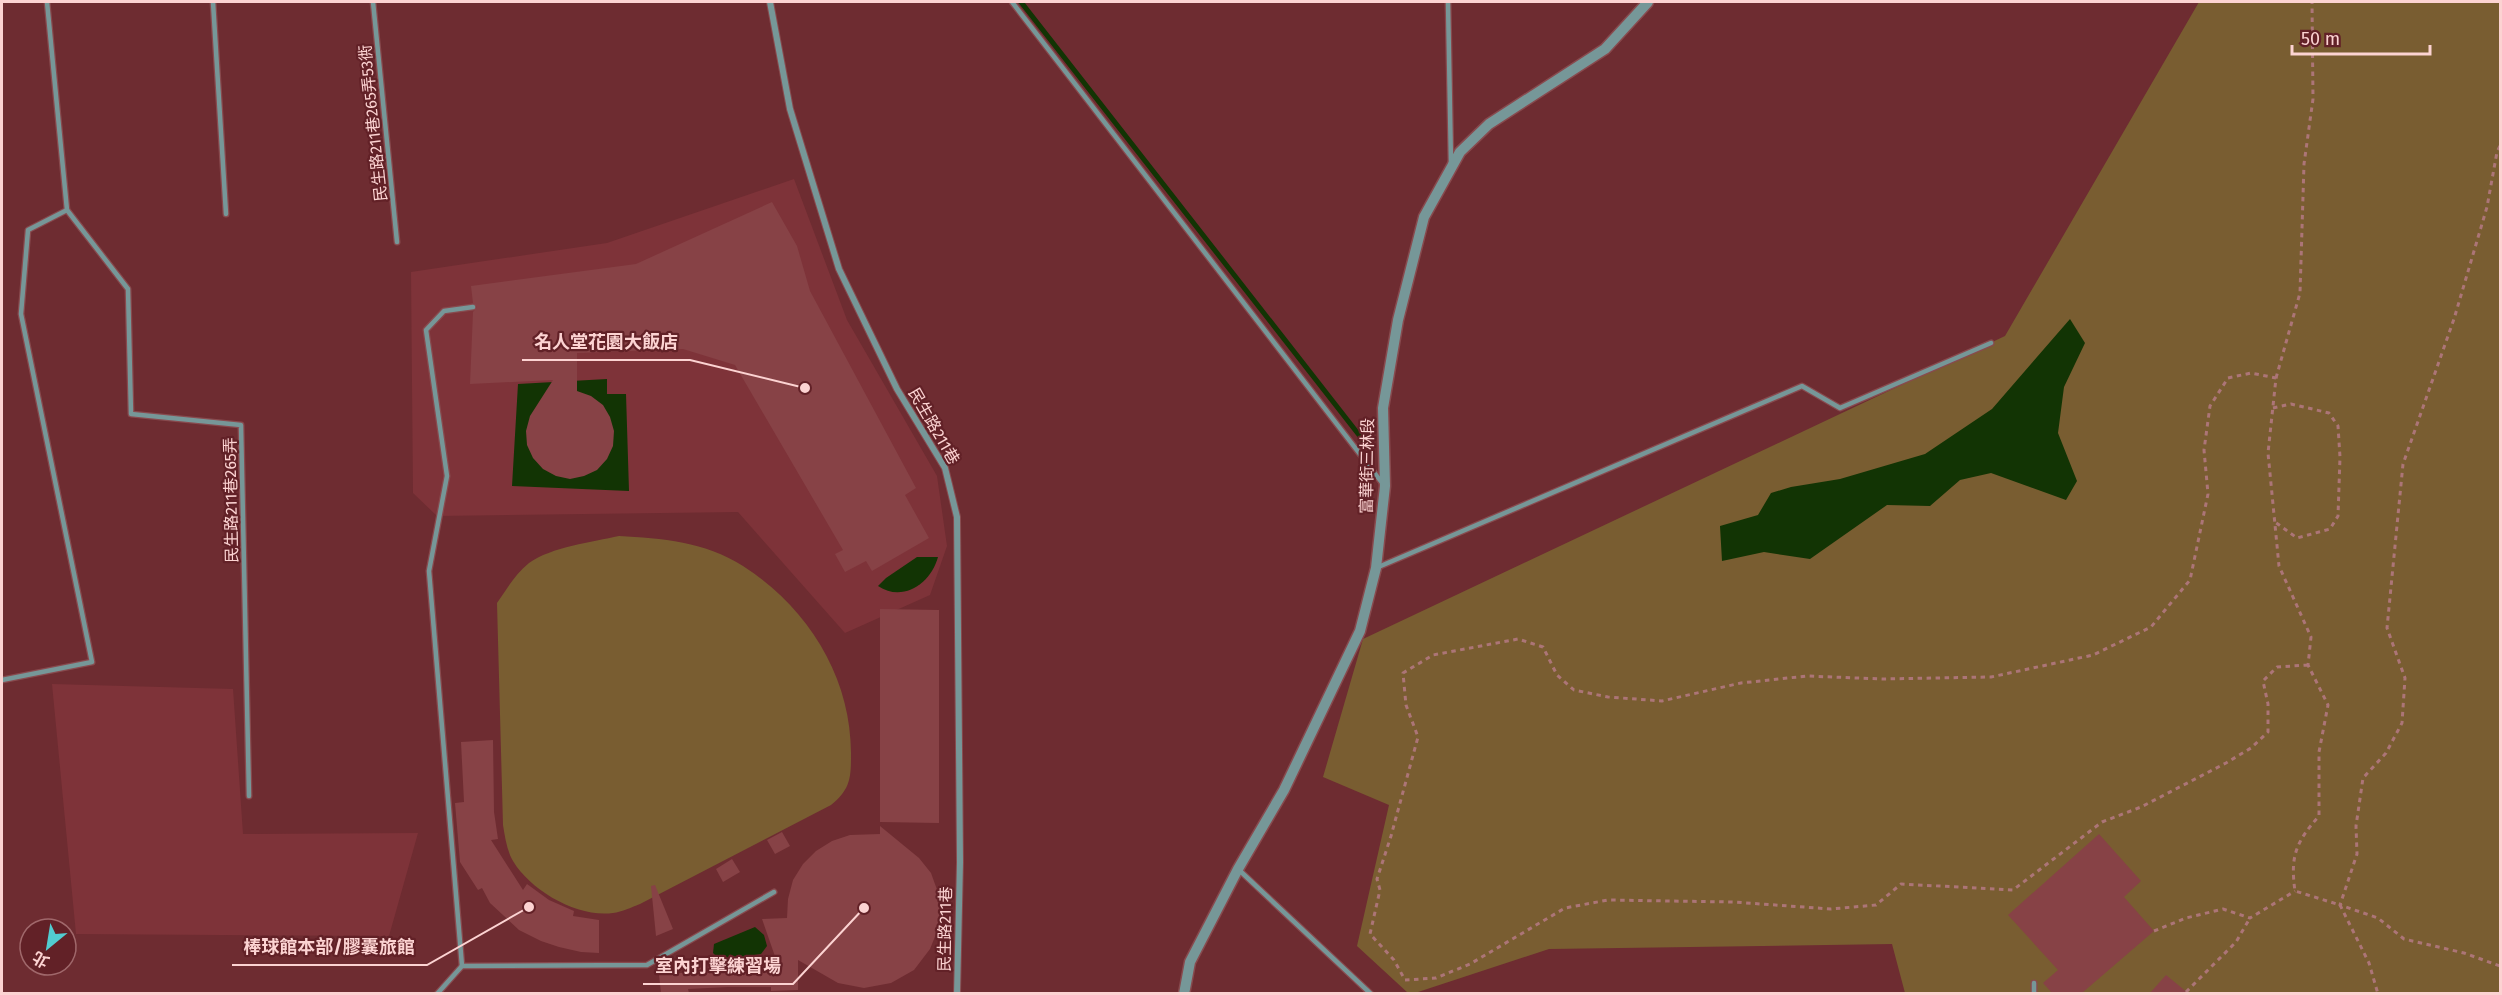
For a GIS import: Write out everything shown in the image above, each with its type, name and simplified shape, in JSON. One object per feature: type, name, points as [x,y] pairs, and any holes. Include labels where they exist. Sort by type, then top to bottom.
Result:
[{"type":"street","name":"民生路211巷","points":[[770,2],[790,109],[839,269],[897,389],[945,468],[957,517],[960,862],[957,993]]},
{"type":"street","name":"富華街三林段","points":[[1184,993],[1190,962],[1238,869],[1284,790],[1360,631],[1376,568],[1385,486],[1383,408],[1398,320],[1424,217],[1460,152],[1489,124],[1605,49],[1648,2]]},
{"type":"lane","points":[[2,680],[92,662],[21,314],[28,230],[67,210],[47,2]]},
{"type":"lane","points":[[213,2],[226,214]]},
{"type":"lane","name":"民生路211巷265弄53衖","points":[[373,2],[397,242]]},
{"type":"lane","points":[[1012,2],[1385,486]]},
{"type":"lane","points":[[1448,2],[1451,169]]},
{"type":"lane","name":"民生路211巷265弄","points":[[67,210],[128,289],[131,414],[241,425],[249,796]]},
{"type":"lane","points":[[462,966],[429,571],[447,476],[426,330],[444,311],[473,307]]},
{"type":"lane","points":[[1376,568],[1802,386],[1840,408],[1991,343]]},
{"type":"lane","points":[[1238,869],[1371,993]]},
{"type":"lane","points":[[437,993],[462,966],[647,965],[774,892]]},
{"type":"lane","points":[[2034,983],[2034,993]]},
{"type":"path","points":[[2295,891],[2291,867],[2302,835],[2319,816],[2319,752],[2328,705],[2308,665],[2312,637],[2278,566],[2268,453],[2276,378],[2300,293],[2304,164],[2313,99],[2312,2]]},
{"type":"path","points":[[2378,993],[2369,963],[2340,905],[2357,854],[2356,826],[2364,778],[2386,753],[2402,723],[2405,678],[2387,628],[2403,464],[2454,319],[2487,207],[2500,146]]},
{"type":"path","points":[[2276,378],[2251,373],[2228,378],[2211,406],[2204,450],[2208,494],[2190,580],[2151,627],[2093,655],[1990,677],[1884,679],[1807,676],[1741,683],[1662,701],[1608,697],[1574,690],[1557,675],[1543,647],[1518,639],[1433,654],[1403,673],[1406,705],[1418,736],[1377,879],[1380,890],[1370,934],[1394,960],[1406,980],[1436,978],[1470,964],[1565,908],[1608,900],[1733,902],[1831,909],[1876,905],[1901,884],[2013,890],[2102,822],[2140,807],[2252,748],[2268,732],[2268,704],[2263,681],[2277,667],[2308,665]]},
{"type":"path","points":[[2273,408],[2291,404],[2329,413],[2338,426],[2340,457],[2338,516],[2330,530],[2297,538],[2275,522]]},
{"type":"path","points":[[2186,992],[2235,942],[2250,918],[2295,891],[2378,918],[2404,939],[2464,953],[2500,966]]},
{"type":"path","points":[[2154,932],[2187,918],[2223,909],[2250,918]]},
{"type":"shaded area","points":[[2199,2],[2500,2],[2500,993],[1905,993],[1892,944],[1549,949],[1415,993],[1408,993],[1357,946],[1389,805],[1323,777],[1363,639],[2005,336]]},
{"type":"shaded area","points":[[794,179],[847,320],[937,476],[947,546],[930,595],[845,633],[738,512],[437,516],[413,493],[411,272],[607,243]]},
{"type":"shaded area","points":[[2070,319],[2085,343],[2064,387],[2058,433],[2077,481],[2066,500],[1991,473],[1960,480],[1930,506],[1887,505],[1810,559],[1764,552],[1722,561],[1720,526],[1758,515],[1771,493],[1791,487],[1840,479],[1925,454],[1992,409]]},
{"type":"shaded area","points":[[607,379],[607,394],[626,394],[629,491],[512,486],[518,384]]},
{"type":"shaded area","points":[[619,536],[667,540],[714,551],[743,566],[787,602],[821,646],[834,671],[849,725],[851,769],[849,782],[843,794],[831,805],[640,904],[623,911],[599,913],[571,907],[543,892],[521,872],[513,861],[506,844],[503,825],[497,603],[511,582],[538,557],[572,546]]},
{"type":"shaded area","points":[[917,557],[938,557],[929,575],[915,588],[897,592],[887,591],[878,586],[886,578]]},
{"type":"shaded area","points":[[52,684],[233,689],[243,834],[418,833],[389,936],[78,934],[78,917],[74,917]]},
{"type":"shaded area","points":[[755,927],[764,935],[767,946],[761,954],[720,960],[713,953],[714,944]]},
{"type":"building","points":[[772,202],[797,246],[810,291],[916,488],[905,495],[929,538],[872,571],[866,561],[845,572],[835,554],[843,550],[735,365],[683,349],[577,353],[577,391],[591,396],[603,405],[614,431],[613,446],[607,459],[597,470],[570,479],[556,476],[543,469],[533,458],[527,445],[526,431],[530,416],[553,380],[470,384],[473,312],[477,307],[473,303],[471,286],[636,264]]},
{"type":"building","points":[[880,609],[939,610],[939,823],[880,822]]},
{"type":"building","points":[[493,740],[494,812],[498,839],[491,840],[523,890],[527,884],[549,900],[574,911],[573,916],[599,920],[599,953],[559,947],[519,930],[490,903],[482,888],[478,890],[460,862],[455,803],[464,802],[461,742]]},
{"type":"building","points":[[880,826],[919,858],[931,873],[940,898],[940,924],[930,949],[914,970],[891,983],[864,988],[838,983],[798,960],[798,990],[771,991],[771,987],[728,987],[688,989],[689,993],[661,993],[659,975],[692,972],[692,965],[712,964],[713,967],[778,965],[762,919],[787,918],[788,899],[793,880],[803,864],[816,851],[832,841],[850,835],[880,834]]},
{"type":"building","points":[[782,832],[790,846],[775,854],[767,840]]},
{"type":"building","points":[[2099,834],[2141,881],[2124,897],[2154,931],[2082,993],[2052,993],[2043,983],[2058,970],[2008,915]]},
{"type":"building","points":[[732,859],[740,872],[723,882],[716,869]]},
{"type":"building","points":[[655,885],[673,929],[656,936],[651,886]]},
{"type":"building","points":[[2166,975],[2188,993],[2150,993]]},
{"type":"waterway","points":[[1021,2],[1370,449]]},
{"type":"place","name":"名人堂花園大飯店","points":[[805,388]]},
{"type":"place","name":"棒球館本部/膠囊旅館","points":[[529,907]]},
{"type":"place","name":"室內打擊練習場","points":[[864,908]]}]
